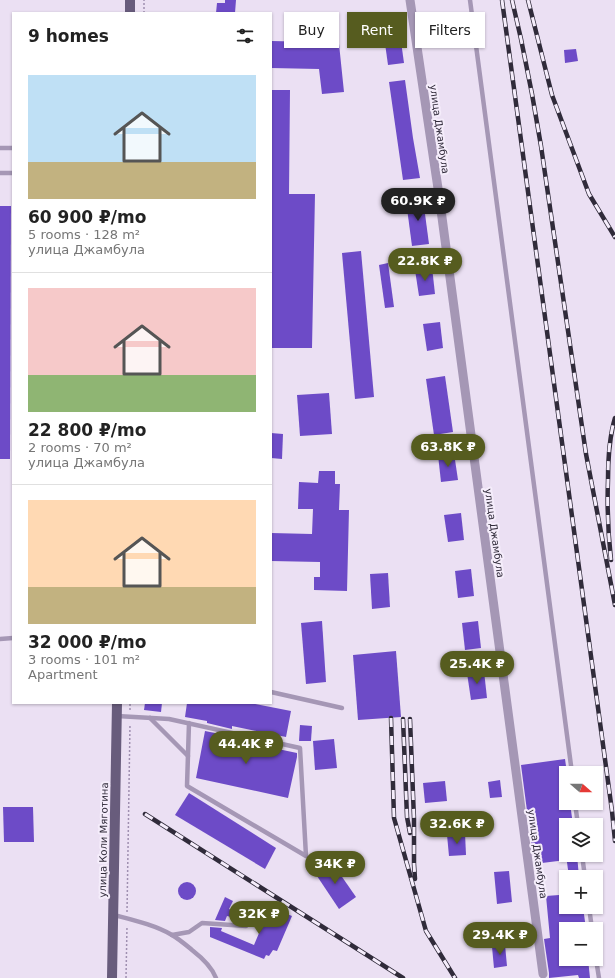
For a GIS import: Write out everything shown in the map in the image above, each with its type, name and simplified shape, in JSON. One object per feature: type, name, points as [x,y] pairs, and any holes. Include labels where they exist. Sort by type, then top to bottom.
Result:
[{"type":"main road","points":[[130,0],[130,12]]},
{"type":"main road","name":"улица Коли Мяготина","points":[[112,978],[117,704]]},
{"type":"street","name":"улица Джамбула","points":[[410,0],[440,203],[543,976]]},
{"type":"lane","points":[[470,0],[571,766]]},
{"type":"lane","points":[[0,148],[12,148]]},
{"type":"lane","points":[[0,173],[12,173]]},
{"type":"lane","points":[[0,639],[12,638]]},
{"type":"lane","points":[[272,692],[342,708]]},
{"type":"lane","points":[[117,716],[169,719],[189,723],[300,748],[306,856],[187,786],[189,723]]},
{"type":"lane","points":[[150,718],[188,756]]},
{"type":"lane","points":[[114,915],[143,923],[172,935],[198,954],[216,978]]},
{"type":"lane","points":[[172,935],[188,932],[202,923],[246,926]]},
{"type":"lane","points":[[597,966],[598,978]]},
{"type":"path","points":[[144,0],[144,12]]},
{"type":"path","points":[[126,978],[130,704]]},
{"type":"building","points":[[225,0],[236,0],[235,12],[216,12],[217,3],[225,3]]},
{"type":"building","points":[[272,41],[284,41],[284,48],[339,48],[339,44],[344,92],[322,94],[319,69],[272,68]]},
{"type":"building","points":[[386,48],[402,48],[404,63],[388,65]]},
{"type":"building","points":[[576,49],[578,61],[565,63],[564,50]]},
{"type":"building","points":[[405,80],[420,178],[403,180],[389,82]]},
{"type":"building","points":[[272,90],[290,90],[289,194],[315,194],[312,348],[272,348]]},
{"type":"building","points":[[423,199],[429,244],[412,246],[406,201]]},
{"type":"building","points":[[0,206],[11,206],[10,459],[0,459]]},
{"type":"building","points":[[361,251],[374,397],[355,399],[342,253]]},
{"type":"building","points":[[388,263],[394,307],[385,308],[379,265]]},
{"type":"building","points":[[432,267],[435,294],[419,296],[415,270]]},
{"type":"building","points":[[440,322],[443,348],[427,351],[423,324]]},
{"type":"building","points":[[445,376],[453,432],[434,435],[426,379]]},
{"type":"building","points":[[329,393],[332,434],[300,436],[297,395]]},
{"type":"building","points":[[272,433],[283,434],[282,459],[272,458]]},
{"type":"building","points":[[454,453],[458,480],[441,482],[438,455]]},
{"type":"building","points":[[319,471],[335,471],[335,484],[340,484],[339,510],[349,510],[347,591],[314,590],[314,577],[320,577],[320,562],[272,561],[272,533],[312,534],[313,509],[298,509],[299,482],[318,483]]},
{"type":"building","points":[[461,513],[464,540],[448,542],[444,515]]},
{"type":"building","points":[[471,569],[474,596],[458,598],[455,571]]},
{"type":"building","points":[[388,573],[390,607],[372,609],[370,574]]},
{"type":"building","points":[[322,621],[326,682],[306,684],[301,623]]},
{"type":"building","points":[[478,621],[481,648],[465,650],[462,623]]},
{"type":"building","points":[[396,651],[401,717],[358,720],[353,655]]},
{"type":"building","points":[[484,671],[487,698],[471,700],[467,673]]},
{"type":"building","points":[[145,704],[162,704],[161,712],[144,710]]},
{"type":"building","points":[[187,704],[255,704],[291,711],[286,737],[232,726],[232,729],[207,723],[207,721],[185,717]]},
{"type":"building","points":[[300,725],[312,726],[311,741],[299,741]]},
{"type":"building","points":[[205,731],[230,736],[230,739],[297,753],[288,798],[196,778]]},
{"type":"building","points":[[334,739],[337,768],[315,770],[313,741]]},
{"type":"building","points":[[565,759],[566,766],[559,766],[559,810],[571,810],[572,818],[559,818],[559,861],[534,864],[521,765]]},
{"type":"building","points":[[500,780],[502,797],[490,798],[488,782]]},
{"type":"building","points":[[445,781],[447,801],[425,803],[423,783]]},
{"type":"building","points":[[189,793],[276,848],[265,869],[175,815]]},
{"type":"building","points":[[3,807],[33,807],[34,842],[4,842]]},
{"type":"building","points":[[465,833],[466,855],[449,856],[447,835]]},
{"type":"building","points":[[331,861],[356,897],[339,909],[315,873]]},
{"type":"building","points":[[567,862],[578,862],[578,870],[568,870]]},
{"type":"building","points":[[509,871],[512,902],[497,904],[494,872]]},
{"type":"building","points":[[183,882],[191,882],[196,887],[194,898],[191,900],[183,900],[178,895],[178,887]]},
{"type":"building","points":[[559,895],[559,914],[584,914],[585,922],[559,922],[559,966],[589,966],[590,978],[579,978],[578,975],[549,978],[544,939],[550,938],[546,896]]},
{"type":"building","points":[[225,897],[233,901],[229,909],[234,911],[231,917],[227,916],[225,921],[215,920]]},
{"type":"building","points":[[270,907],[292,916],[277,951],[273,950],[269,956],[266,955],[264,959],[210,937],[210,927],[222,928],[221,931],[254,945]]},
{"type":"building","points":[[505,945],[507,966],[494,968],[492,947]]},
{"type":"railway","points":[[502,0],[615,841]]},
{"type":"railway","points":[[512,0],[532,94],[541,146],[586,454],[615,605]]},
{"type":"railway","points":[[528,0],[552,95],[589,194],[615,237]]},
{"type":"railway","points":[[611,560],[608,520],[608,464],[610,441],[615,418]]},
{"type":"railway","points":[[391,718],[394,818],[426,931],[455,978]]},
{"type":"railway","points":[[403,719],[407,817],[410,833]]},
{"type":"railway","points":[[410,719],[415,879]]},
{"type":"railway","points":[[145,814],[403,978]]}]
